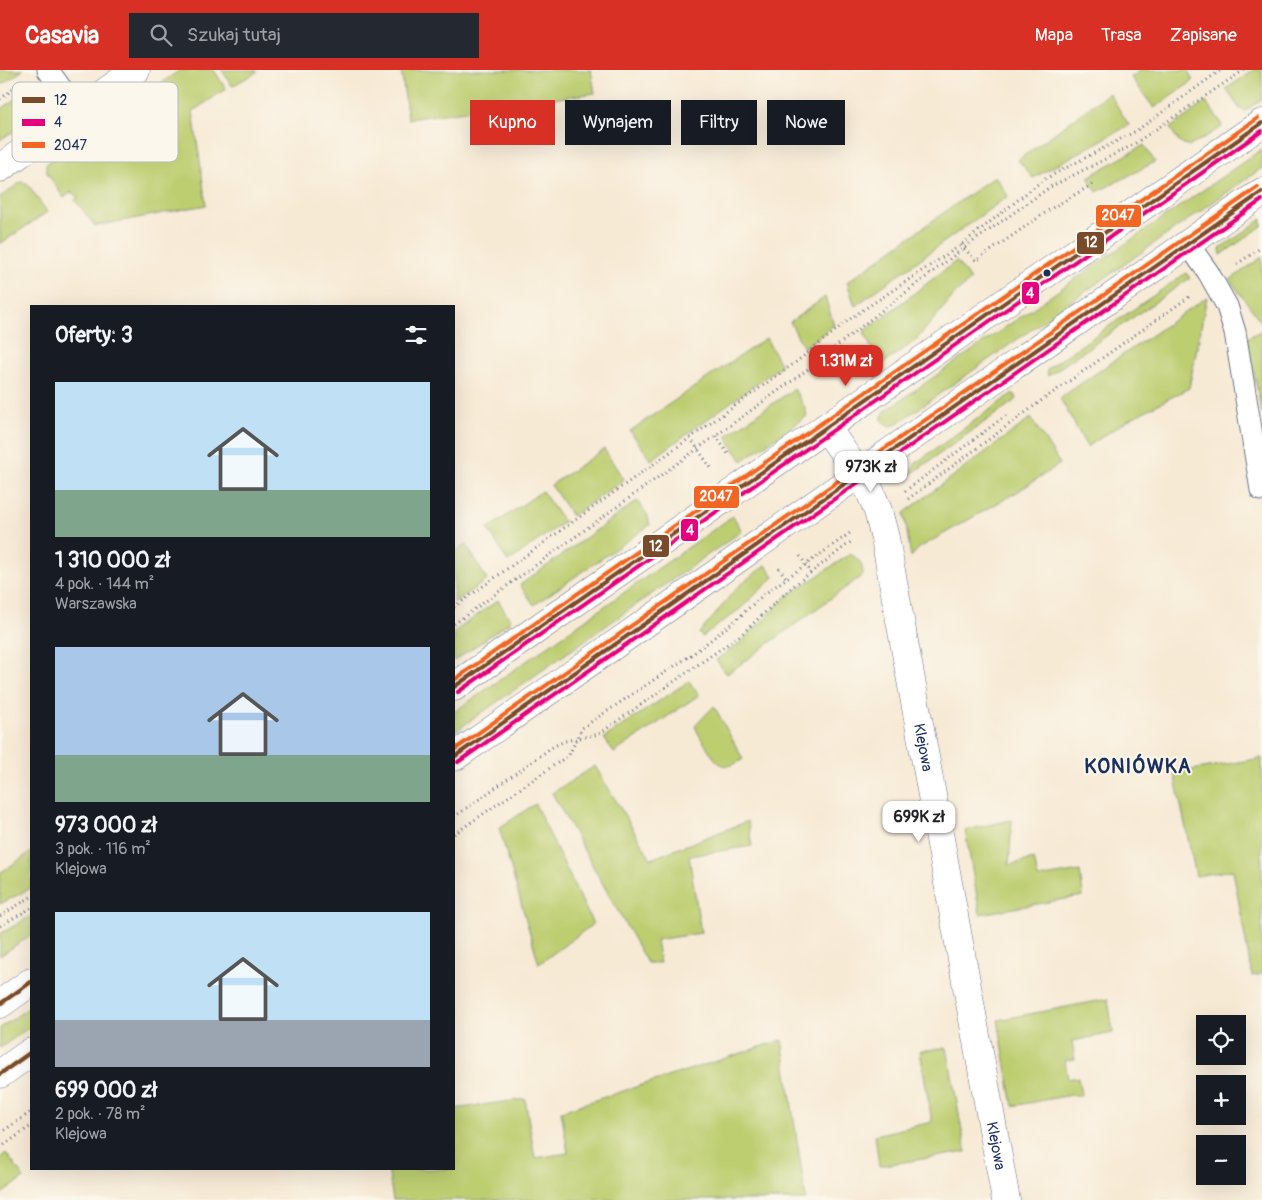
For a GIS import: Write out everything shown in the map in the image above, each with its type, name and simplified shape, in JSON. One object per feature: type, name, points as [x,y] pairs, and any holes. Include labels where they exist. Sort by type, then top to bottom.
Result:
[{"type":"main road","points":[[119,82],[136,70]]},
{"type":"main road","points":[[455,686],[1262,123]]},
{"type":"main road","points":[[0,168],[12,159]]},
{"type":"main road","points":[[455,755],[1262,192]]},
{"type":"main road","name":"Klejowa","points":[[826,427],[870,491],[878,511],[892,571],[1006,1200]]},
{"type":"main road","points":[[0,1004],[30,983]]},
{"type":"main road","points":[[0,1074],[30,1053]]},
{"type":"lane","points":[[48,70],[57,82]]},
{"type":"lane","points":[[1188,244],[1208,272],[1227,306],[1234,332],[1262,490]]},
{"type":"path","points":[[455,606],[796,362],[854,316],[961,245],[1043,180],[1136,131],[1222,70]]},
{"type":"path","points":[[455,623],[802,373],[964,248],[1050,187],[1131,146],[1244,70]]},
{"type":"path","points":[[961,245],[976,262],[1052,208],[1093,184]]},
{"type":"path","points":[[455,833],[569,755],[582,728],[694,653],[736,620],[763,595],[843,538],[1012,410]]},
{"type":"path","points":[[455,816],[499,786]]},
{"type":"path","points":[[0,916],[30,898]]},
{"type":"path","points":[[0,926],[30,909]]},
{"type":"path","points":[[0,1134],[30,1113]]},
{"type":"path","points":[[0,1148],[30,1127]]},
{"type":"green space","points":[[0,70],[23,70],[0,86]]},
{"type":"green space","points":[[180,70],[214,70],[226,89],[193,111],[206,205],[95,226],[75,200],[78,197],[71,192],[64,198],[47,173],[46,164],[49,162],[178,162],[178,82],[163,82]]},
{"type":"green space","points":[[222,70],[256,70],[257,72],[232,86]]},
{"type":"green space","points":[[401,70],[591,70],[595,93],[545,100],[470,100],[470,110],[408,119]]},
{"type":"green space","points":[[1138,70],[1188,70],[1193,81],[1154,108],[1131,77],[1138,73]]},
{"type":"green space","points":[[1253,70],[1262,70],[1262,99],[1245,111],[1240,109],[1226,89]]},
{"type":"green space","points":[[1109,93],[1129,125],[1033,178],[1018,160]]},
{"type":"green space","points":[[12,101],[12,132],[0,140],[0,110]]},
{"type":"green space","points":[[1206,102],[1220,121],[1222,127],[1190,146],[1180,143],[1170,128]]},
{"type":"green space","points":[[1144,145],[1155,162],[1097,192],[1088,177]]},
{"type":"green space","points":[[1262,149],[1262,168],[895,425],[888,426],[882,421],[885,411]]},
{"type":"green space","points":[[995,176],[1008,196],[855,306],[847,282]]},
{"type":"green space","points":[[21,182],[27,183],[47,212],[0,244],[0,197]]},
{"type":"green space","points":[[1262,219],[1262,226],[1221,255],[1220,249]]},
{"type":"green space","points":[[1262,257],[1262,323],[1230,280]]},
{"type":"green space","points":[[956,261],[971,280],[956,293],[916,340],[884,363],[876,358],[864,332]]},
{"type":"green space","points":[[1186,273],[1190,278],[1048,376],[1047,369]]},
{"type":"green space","points":[[825,297],[834,325],[804,348],[790,322]]},
{"type":"green space","points":[[1207,297],[1189,388],[1126,421],[1087,447],[1060,398]]},
{"type":"green space","points":[[1262,330],[1262,414],[1247,338]]},
{"type":"green space","points":[[766,338],[781,366],[651,460],[630,431]]},
{"type":"green space","points":[[794,389],[805,408],[807,416],[742,461],[728,440],[727,435]]},
{"type":"green space","points":[[1013,393],[1017,399],[907,477],[916,463]]},
{"type":"green space","points":[[1031,418],[1060,464],[1017,492],[919,548],[911,557],[904,513]]},
{"type":"green space","points":[[604,449],[624,480],[572,516],[551,485]]},
{"type":"green space","points":[[542,491],[564,522],[508,562],[488,529]]},
{"type":"green space","points":[[637,501],[647,514],[650,525],[534,605],[520,585]]},
{"type":"green space","points":[[733,516],[742,531],[455,731],[455,711]]},
{"type":"green space","points":[[466,544],[487,580],[455,601],[455,552]]},
{"type":"green space","points":[[850,554],[860,562],[863,575],[727,674],[716,660],[741,642],[786,597]]},
{"type":"green space","points":[[766,565],[774,577],[740,609],[702,637],[699,633],[732,593]]},
{"type":"green space","points":[[498,600],[511,621],[455,660],[455,631]]},
{"type":"green space","points":[[689,681],[699,695],[614,753],[604,738]]},
{"type":"green space","points":[[714,706],[743,759],[731,765],[726,766],[717,762],[695,726]]},
{"type":"green space","points":[[1262,758],[1262,974],[1252,976],[1233,870],[1196,876],[1174,773]]},
{"type":"green space","points":[[595,766],[651,859],[748,821],[752,846],[689,856],[701,933],[656,940],[660,963],[647,963],[552,793]]},
{"type":"green space","points":[[535,804],[593,924],[539,964],[499,828]]},
{"type":"green space","points":[[1012,820],[1009,865],[1034,859],[1038,878],[1080,871],[1083,896],[980,914],[965,830]]},
{"type":"green space","points":[[30,853],[30,889],[0,904],[0,873]]},
{"type":"green space","points":[[30,917],[30,936],[0,956],[0,934]]},
{"type":"green space","points":[[1108,999],[1113,1033],[1072,1041],[1075,1059],[1065,1061],[1068,1079],[1078,1077],[1081,1095],[1071,1095],[1013,1106],[998,1020]]},
{"type":"green space","points":[[30,1007],[30,1027],[0,1048],[0,1028]]},
{"type":"green space","points":[[782,1040],[806,1200],[393,1200],[388,1170],[455,1170],[455,1109],[525,1099],[535,1158],[568,1153],[561,1111]]},
{"type":"green space","points":[[947,1048],[966,1152],[879,1166],[875,1135],[932,1122],[920,1051]]},
{"type":"green space","points":[[6,1153],[24,1178],[0,1195],[0,1158]]},
{"type":"transit line","name":"2047","points":[[455,679],[1258,118]]},
{"type":"transit line","name":"12","points":[[455,686],[1262,123]]},
{"type":"transit line","name":"4","points":[[458,692],[1262,131]]},
{"type":"transit line","name":"2047","points":[[455,749],[1258,187]]},
{"type":"transit line","name":"12","points":[[455,756],[1262,192]]},
{"type":"transit line","name":"4","points":[[458,762],[1262,200]]},
{"type":"transit line","name":"12","points":[[0,1004],[30,983]]},
{"type":"transit line","name":"12","points":[[0,1074],[30,1053]]},
{"type":"district","name":"KONIÓWKA","points":[[1138,766]]}]
